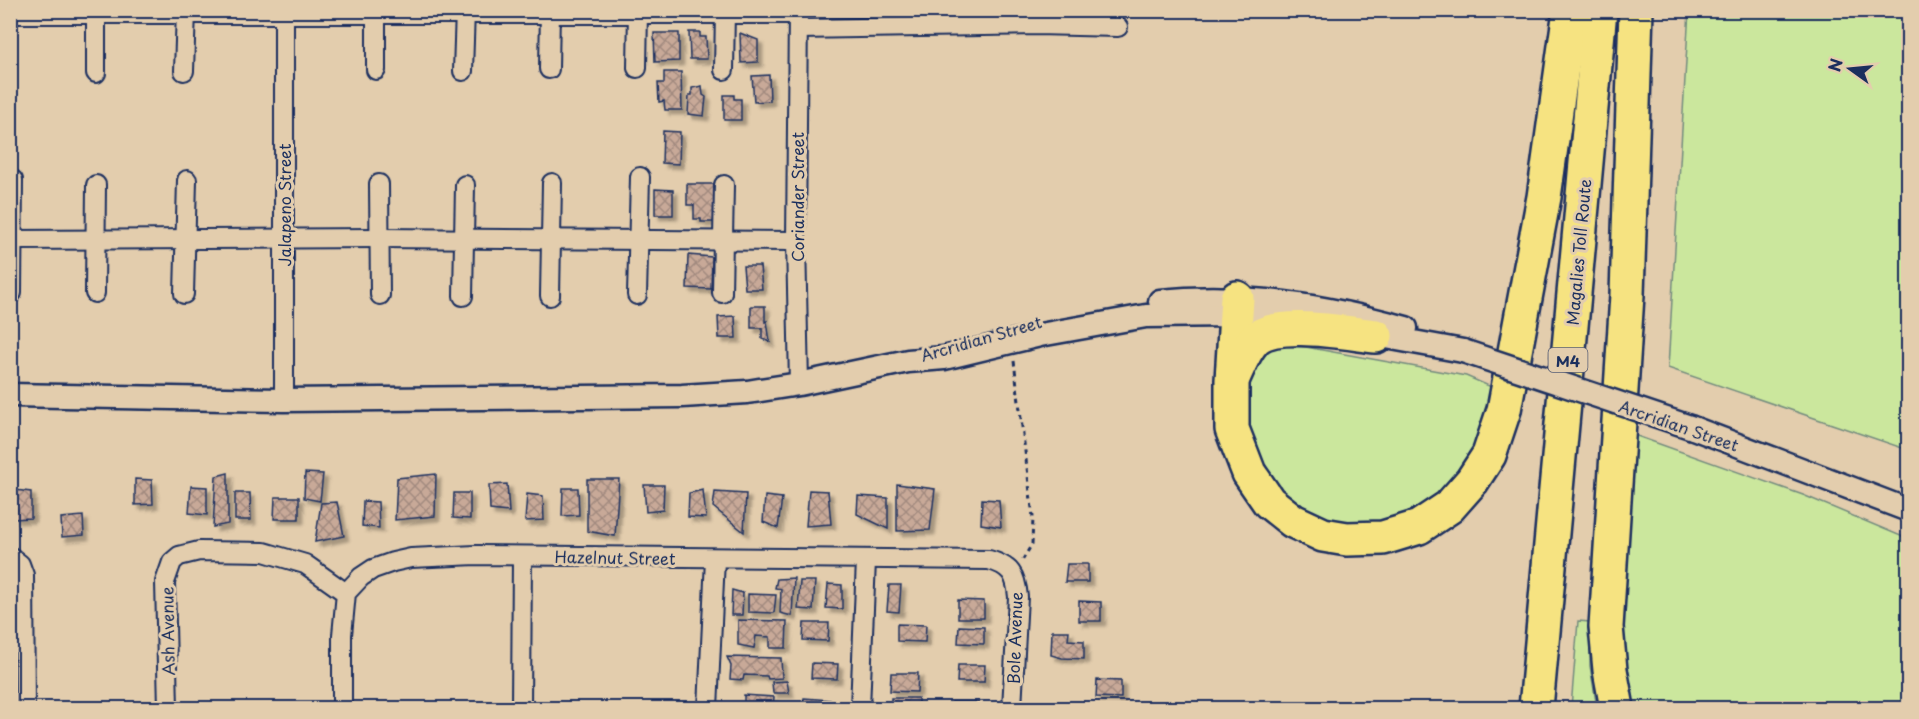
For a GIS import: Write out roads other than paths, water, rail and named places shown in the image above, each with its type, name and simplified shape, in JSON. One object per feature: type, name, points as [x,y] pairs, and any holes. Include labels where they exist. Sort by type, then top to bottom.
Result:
[{"type":"highway","points":[[1236,307],[1232,429],[1249,473],[1269,502],[1293,520],[1323,535],[1347,539],[1383,538],[1419,527],[1449,507],[1472,482],[1489,455],[1504,410],[1544,197],[1570,10]]},
{"type":"highway","name":"Magalies Toll Route","points":[[1536,708],[1600,10]]},
{"type":"highway","name":"Magalies Toll Route","points":[[1555,708],[1617,10]]},
{"type":"highway","points":[[1617,708],[1610,670],[1606,627],[1627,295],[1636,10]]},
{"type":"highway","points":[[1232,380],[1246,350],[1257,338],[1272,330],[1289,328],[1376,336]]},
{"type":"street","points":[[10,14],[284,11],[725,12],[798,18],[1037,18],[1118,27]]},
{"type":"street","name":"Jalapeno Street","points":[[284,11],[284,400]]},
{"type":"street","points":[[96,12],[96,72]]},
{"type":"street","points":[[184,71],[186,12]]},
{"type":"street","points":[[376,12],[376,70]]},
{"type":"street","points":[[463,71],[465,12]]},
{"type":"street","points":[[549,69],[550,12]]},
{"type":"street","points":[[637,68],[638,12]]},
{"type":"street","points":[[724,69],[725,12]]},
{"type":"street","name":"Coriander Street","points":[[798,18],[796,241],[799,384]]},
{"type":"street","points":[[637,295],[640,177]]},
{"type":"street","points":[[12,293],[13,180]]},
{"type":"street","points":[[184,294],[187,180]]},
{"type":"street","points":[[550,296],[552,183]]},
{"type":"street","points":[[379,184],[380,295]]},
{"type":"street","points":[[95,293],[96,185]]},
{"type":"street","points":[[463,296],[465,185]]},
{"type":"street","points":[[722,293],[724,185]]},
{"type":"street","points":[[11,240],[379,238],[796,241]]},
{"type":"street","name":"Arcridian Street","points":[[908,361],[935,348],[1072,313],[1173,300],[1236,307],[1428,346],[1455,349]]},
{"type":"street","name":"Arcridian Street","points":[[908,361],[944,358],[1087,326],[1146,316],[1236,307],[1304,304],[1377,320],[1426,335],[1455,349],[1693,428],[1908,510]]},
{"type":"street","points":[[10,395],[284,400],[682,396],[747,392],[799,384],[908,361]]},
{"type":"street","name":"Ash Avenue","points":[[168,708],[165,582],[172,562],[179,556],[199,551],[264,552],[305,564],[346,592]]},
{"type":"street","name":"Hazelnut Street","points":[[346,592],[373,569],[411,558],[476,555],[989,560],[1001,563],[1010,572]]},
{"type":"street","points":[[10,556],[20,564],[24,575],[25,708]]},
{"type":"street","points":[[521,708],[522,556]]},
{"type":"street","points":[[708,708],[715,559]]},
{"type":"street","points":[[860,708],[866,560]]},
{"type":"street","name":"Bole Avenue","points":[[1010,572],[1016,582],[1018,597],[1012,708]]},
{"type":"street","points":[[342,708],[342,635],[346,592]]}]
